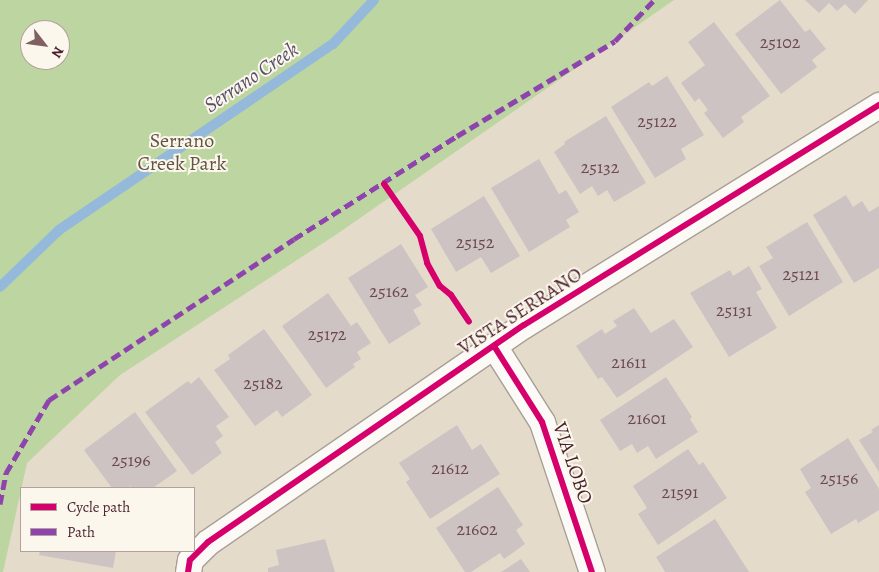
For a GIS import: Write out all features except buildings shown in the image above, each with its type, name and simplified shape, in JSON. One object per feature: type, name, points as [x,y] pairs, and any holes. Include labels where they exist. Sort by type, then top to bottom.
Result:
[{"type":"street","name":"VISTA SERRANO","points":[[189,566],[208,542],[524,325],[879,105]]},
{"type":"street","name":"VIA LOBO","points":[[494,346],[542,422],[592,572]]},
{"type":"green space","name":"Serrano Creek Park","points":[[0,0],[674,0],[337,234],[120,375],[27,463],[22,487],[20,487],[20,495],[3,572],[0,572]]},
{"type":"waterway","name":"Serrano Creek","points":[[0,287],[59,230],[333,44],[374,0]]},
{"type":"marked path","points":[[0,504],[6,473],[49,400],[294,239],[457,136],[615,41],[654,0]]},
{"type":"cycle path","points":[[188,572],[190,560],[208,542],[524,325],[879,105]]},
{"type":"cycle path","points":[[384,184],[420,236],[427,263],[440,286],[451,295],[469,322]]},
{"type":"cycle path","points":[[494,346],[542,422],[592,572]]}]
